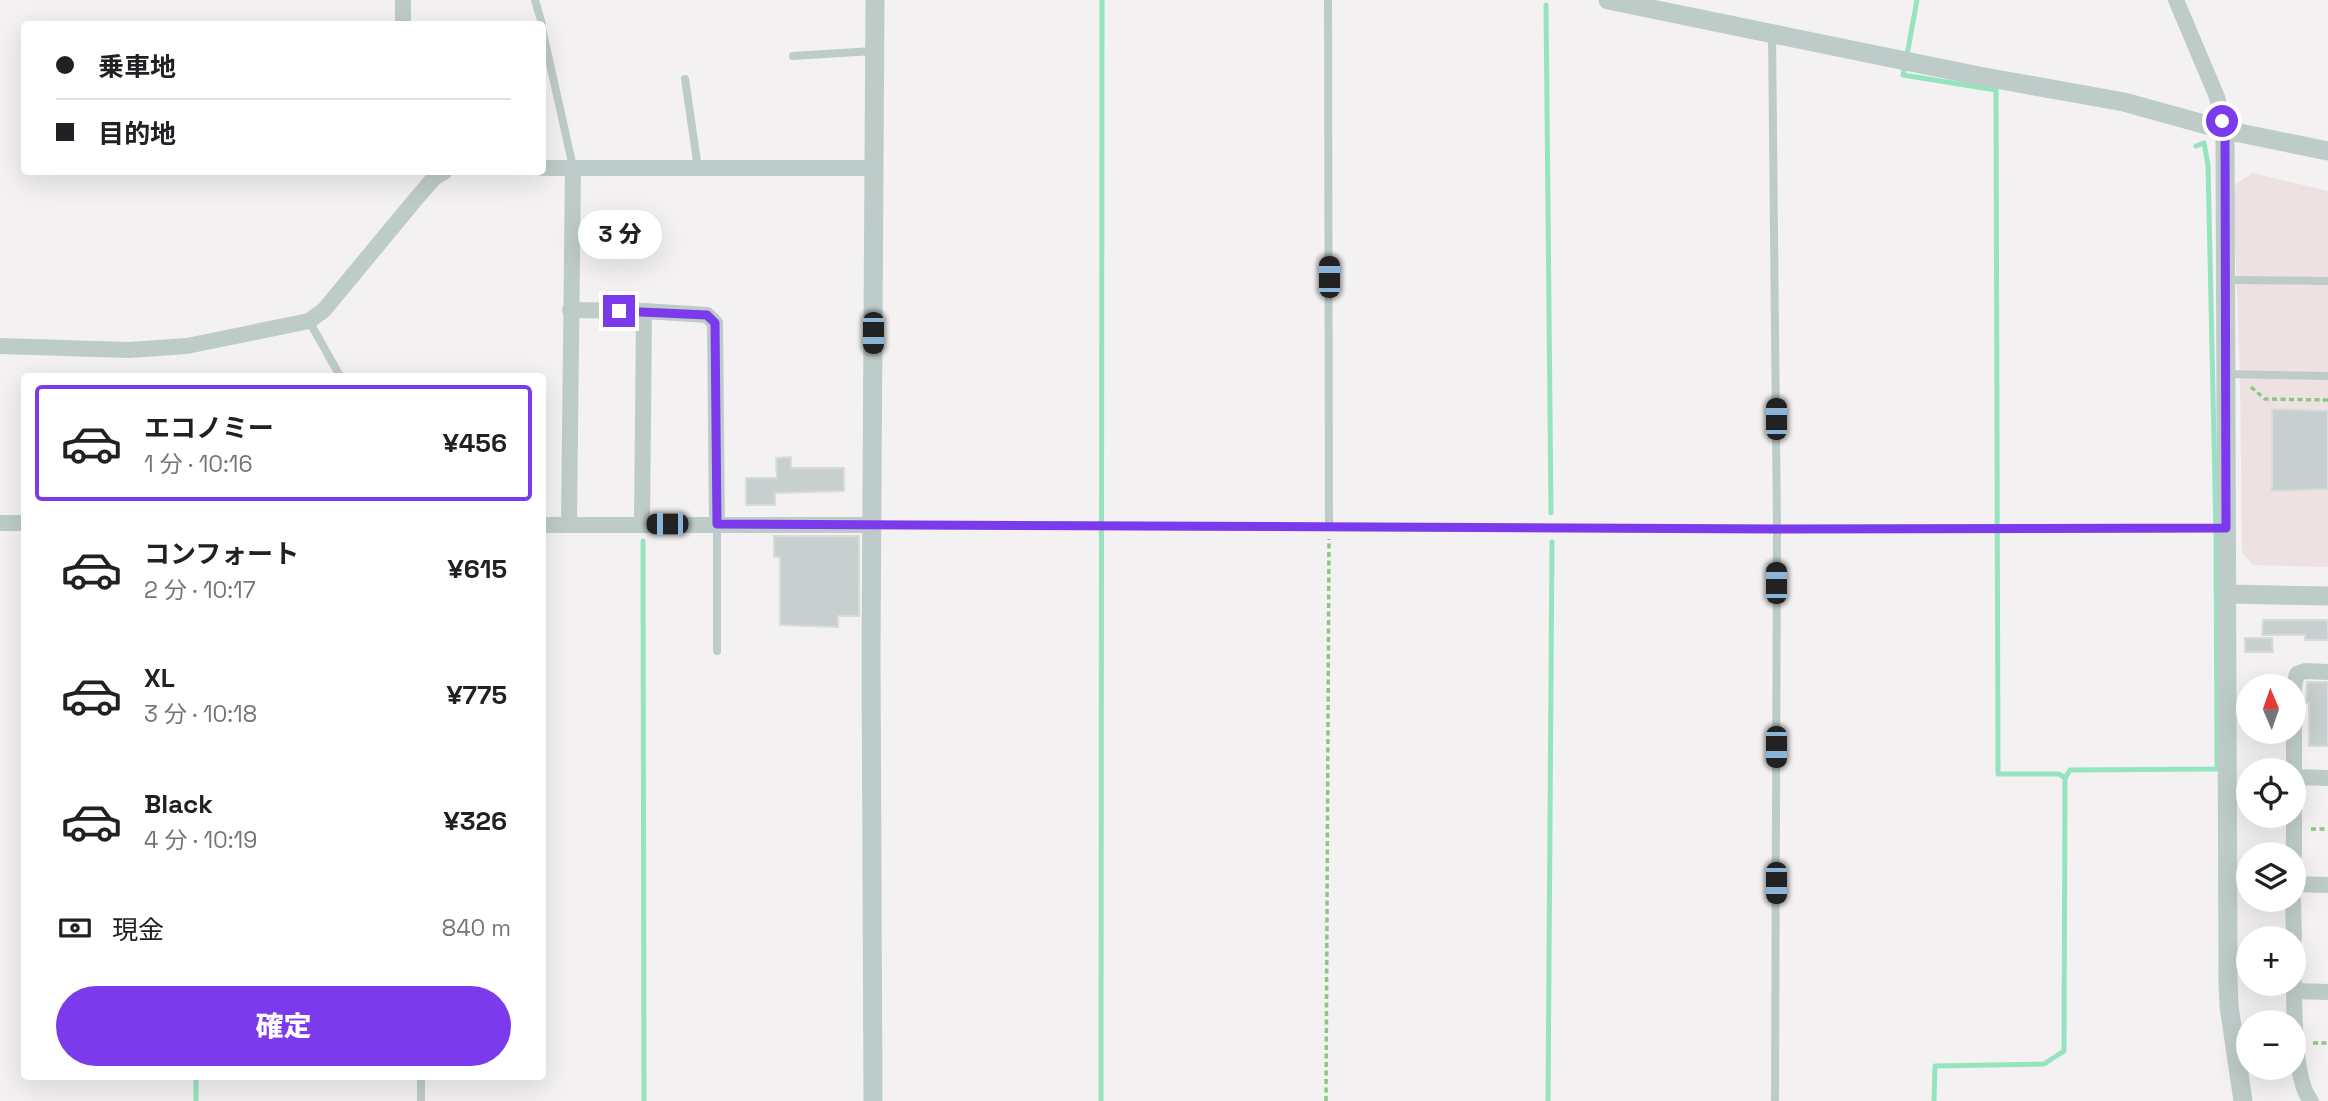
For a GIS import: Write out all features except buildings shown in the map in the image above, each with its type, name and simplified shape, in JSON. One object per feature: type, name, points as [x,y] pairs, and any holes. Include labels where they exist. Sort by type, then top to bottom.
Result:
[{"type":"street","points":[[403,0],[403,21]]},
{"type":"street","points":[[873,1101],[875,0]]},
{"type":"street","points":[[1608,0],[1979,76],[2124,102],[2225,130],[2328,151]]},
{"type":"street","points":[[2176,0],[2217,97],[2225,130],[2224,280],[2231,374],[2226,528],[2228,981],[2229,1006],[2243,1101]]},
{"type":"street","points":[[569,524],[573,167]]},
{"type":"street","points":[[546,168],[874,168]]},
{"type":"street","points":[[0,346],[129,350],[187,346],[309,321],[324,310],[439,175]]},
{"type":"street","points":[[570,310],[707,315],[715,323],[717,524]]},
{"type":"street","points":[[642,524],[644,311]]},
{"type":"street","points":[[0,523],[21,523]]},
{"type":"street","points":[[546,525],[872,525]]},
{"type":"street","points":[[2226,594],[2328,596]]},
{"type":"street","points":[[2297,674],[2328,672]]},
{"type":"street","points":[[2306,777],[2328,778]]},
{"type":"street","points":[[2306,884],[2328,885]]},
{"type":"street","points":[[2306,989],[2328,992]]},
{"type":"street","points":[[2294,996],[2296,1044],[2305,1094],[2311,1101]]},
{"type":"lane","points":[[535,0],[541,21]]},
{"type":"lane","points":[[1328,0],[1329,526]]},
{"type":"lane","points":[[1772,33],[1777,529],[1775,1101]]},
{"type":"lane","points":[[546,44],[573,167]]},
{"type":"lane","points":[[793,56],[875,51]]},
{"type":"lane","points":[[685,79],[698,168]]},
{"type":"lane","points":[[2224,280],[2328,281]]},
{"type":"lane","points":[[309,321],[338,373]]},
{"type":"lane","points":[[2231,374],[2328,376]]},
{"type":"lane","points":[[717,524],[717,651]]},
{"type":"lane","points":[[872,525],[2226,528]]},
{"type":"lane","points":[[421,1080],[421,1101]]},
{"type":"path","points":[[2231,374],[2265,400],[2328,400]]},
{"type":"path","points":[[1326,1101],[1329,526]]},
{"type":"path","points":[[2306,1043],[2328,1043]]},
{"type":"shaded area","points":[[2252,173],[2328,191],[2328,567],[2253,565],[2242,553],[2240,374],[2233,186]]},
{"type":"waterway","points":[[1101,1101],[1102,0]]},
{"type":"waterway","points":[[1907,55],[1917,0]]},
{"type":"waterway","points":[[1546,5],[1551,513]]},
{"type":"waterway","points":[[1905,65],[1903,75],[1996,90],[1998,774],[2059,774],[2065,778],[2064,1051],[2044,1064],[1935,1066],[1934,1101]]},
{"type":"waterway","points":[[2065,778],[2070,770],[2217,769],[2216,532],[2208,165],[2204,143],[2196,146]]},
{"type":"waterway","points":[[643,541],[644,1101]]},
{"type":"waterway","points":[[1548,1101],[1552,542]]},
{"type":"waterway","points":[[196,1080],[196,1101]]},
{"type":"route","points":[[619,311],[707,315],[715,323],[717,524],[1777,529],[2226,528],[2225,130],[2222,121]]}]
